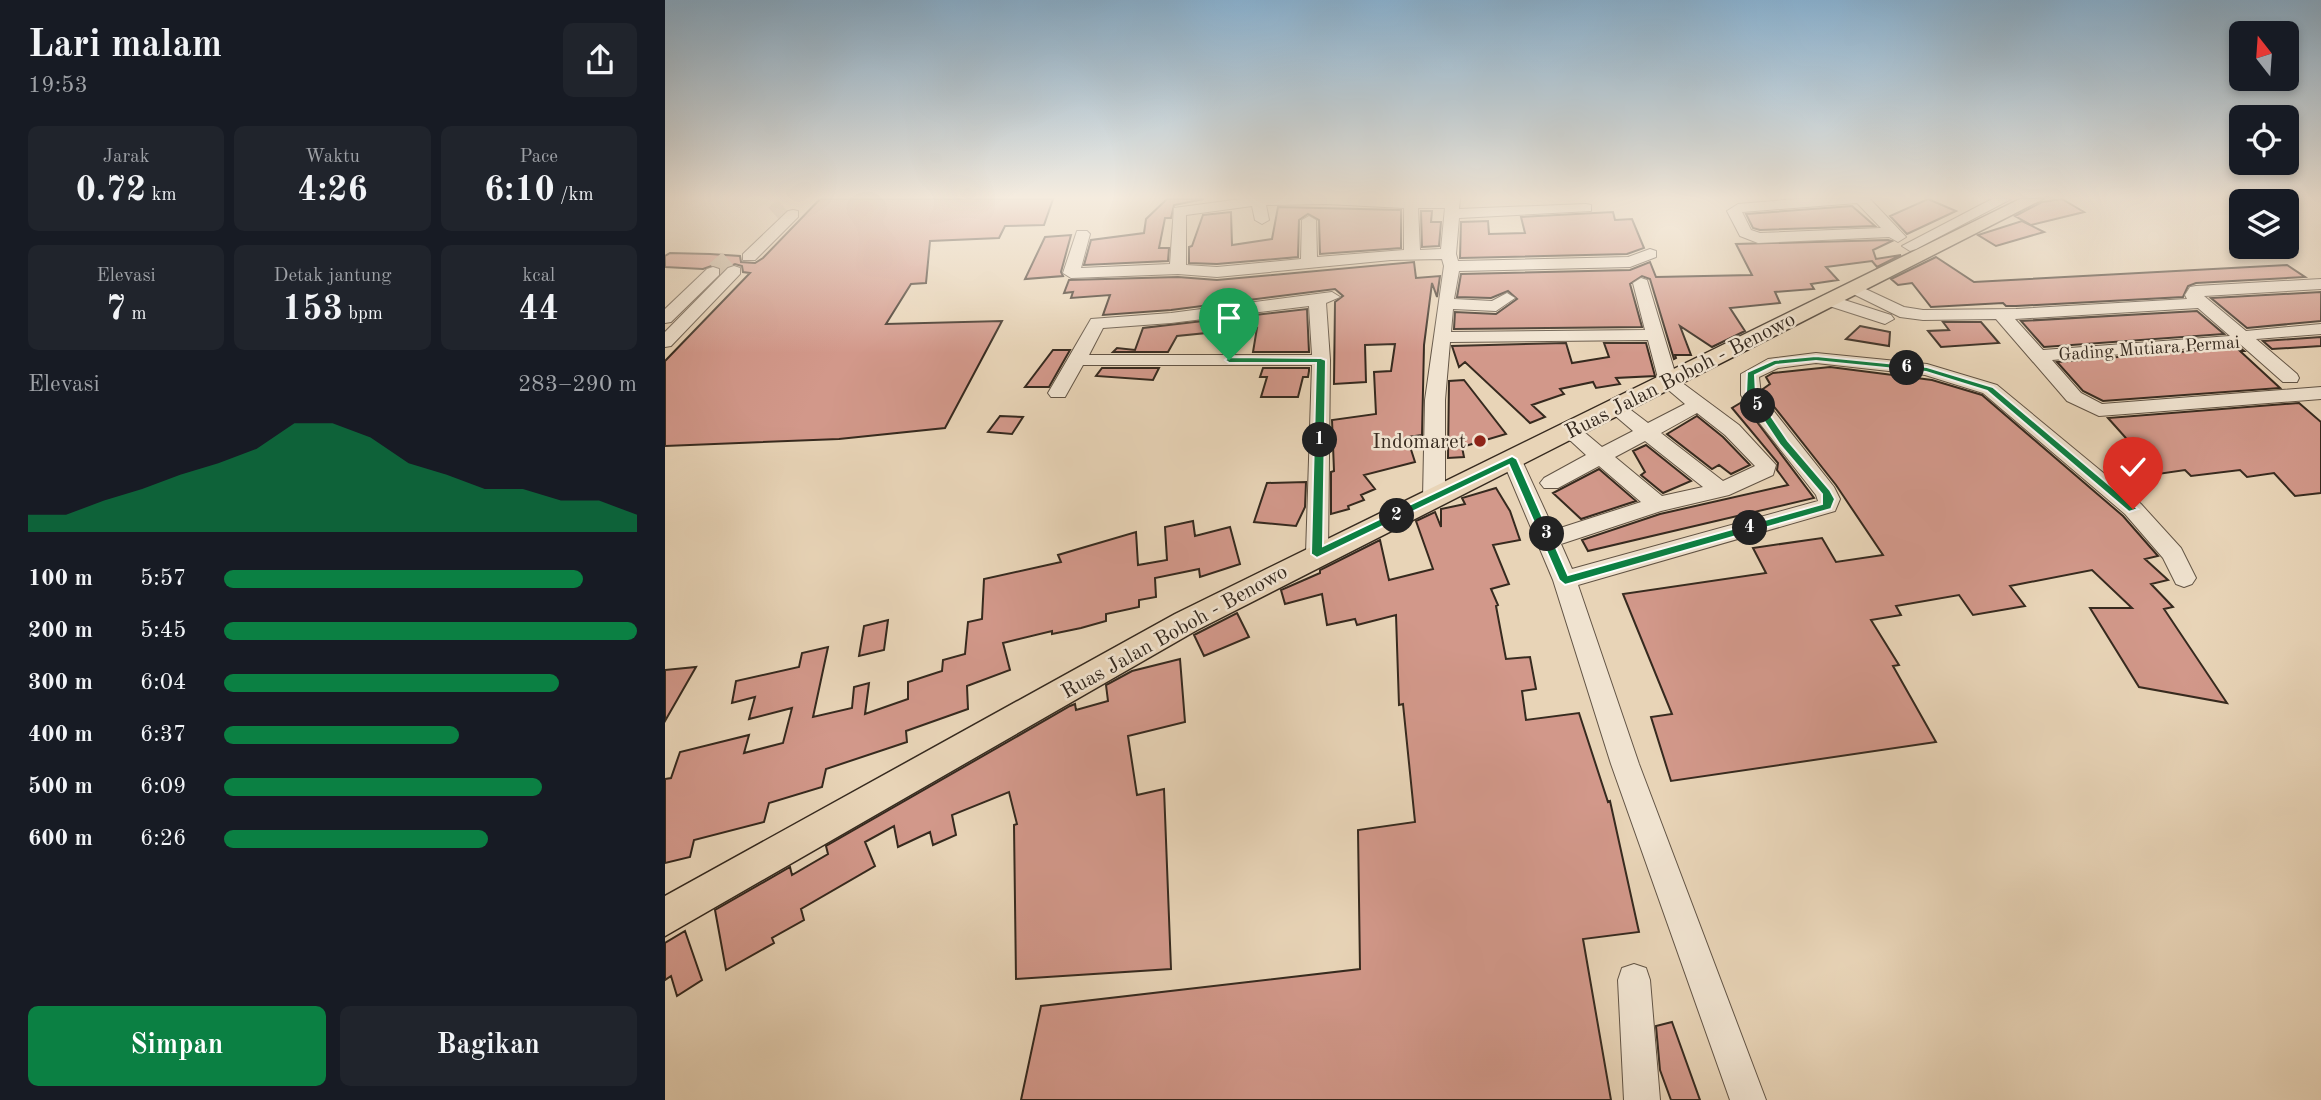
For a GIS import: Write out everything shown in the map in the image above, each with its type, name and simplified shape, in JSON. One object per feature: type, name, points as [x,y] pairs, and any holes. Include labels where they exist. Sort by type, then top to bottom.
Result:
[{"type":"main road","name":"Ruas Jalan Boboh - Benowo","points":[[665,917],[1186,622],[1317,554],[1840,295],[1915,250]]},
{"type":"street","points":[[665,342],[693,314],[742,250]]},
{"type":"street","points":[[749,257],[756,250]]},
{"type":"street","points":[[1077,250],[1069,276],[1178,269],[1217,272],[1412,255],[1450,260],[1630,262],[1650,254]]},
{"type":"street","points":[[1178,250],[1178,269]]},
{"type":"street","points":[[1309,250],[1309,262]]},
{"type":"street","points":[[1412,250],[1412,255]]},
{"type":"street","points":[[1434,498],[1435,400],[1450,250]]},
{"type":"street","points":[[667,316],[715,270]]},
{"type":"street","points":[[1549,540],[1658,504],[1721,490],[1761,475],[1766,470],[1766,465],[1732,430],[1668,382],[1641,283]]},
{"type":"street","points":[[2321,284],[2194,293],[2244,338],[2254,334],[2321,329]]},
{"type":"street","points":[[2302,285],[2321,299]]},
{"type":"street","name":"Gading Mutiara Permai","points":[[1840,295],[1909,319]]},
{"type":"street","name":"Gading Mutiara Permai","points":[[1840,295],[1909,319],[2008,317],[2202,303]]},
{"type":"street","points":[[1058,393],[1095,324],[1099,322],[1171,318],[1324,298],[1317,554]]},
{"type":"street","points":[[1445,304],[1496,306],[1507,298]]},
{"type":"street","points":[[667,316],[693,314]]},
{"type":"street","name":"Gading Mutiara Permai","points":[[2008,317],[2074,397],[2099,410],[2319,395]]},
{"type":"street","points":[[1442,337],[1657,335]]},
{"type":"street","name":"Gading Mutiara Permai","points":[[2038,356],[2244,338],[2290,378]]},
{"type":"street","points":[[1565,580],[1827,506],[1829,499],[1826,492],[1784,443],[1751,394],[1751,374],[1774,363],[1816,358],[1927,370],[1990,389],[2133,509],[2173,554],[2184,578]]},
{"type":"street","points":[[1077,360],[1321,360]]},
{"type":"street","points":[[1551,483],[1699,404]]},
{"type":"street","points":[[1616,408],[1721,490]]},
{"type":"street","points":[[1570,431],[1658,504]]},
{"type":"street","points":[[1512,459],[1565,580],[1625,764],[1748,1100]]},
{"type":"street","points":[[1634,980],[1642,1100]]},
{"type":"building","points":[[770,250],[929,250],[926,283],[911,284],[886,324],[1002,321],[945,428],[839,439],[665,446],[665,361],[750,273],[743,272],[742,266],[735,264],[722,270],[714,265],[703,269],[665,267],[665,256],[670,253],[740,256],[741,262],[755,263]]},
{"type":"building","points":[[1039,250],[1067,250],[1061,272],[1063,276],[1025,279]]},
{"type":"building","points":[[1088,250],[1169,250],[1168,261],[1084,265]]},
{"type":"building","points":[[1189,250],[1298,250],[1298,257],[1217,264],[1189,263]]},
{"type":"building","points":[[1320,250],[1369,250],[1320,254]]},
{"type":"building","points":[[1460,250],[1637,250],[1627,254],[1460,258]]},
{"type":"building","points":[[1739,250],[1873,250],[1876,259],[1901,255],[1877,267],[1872,261],[1826,267],[1838,280],[1811,284],[1814,289],[1775,292],[1780,303],[1730,308],[1745,331],[1712,347],[1680,326],[1691,355],[1675,355],[1674,359],[1650,279],[1642,276],[1630,284],[1642,327],[1454,329],[1455,312],[1496,314],[1517,299],[1508,291],[1491,298],[1457,297],[1461,274],[1630,270],[1650,262],[1656,277],[1752,275]]},
{"type":"building","points":[[1936,257],[1974,282],[2287,265],[2305,277],[2196,283],[2188,286],[2183,297],[2016,306],[2006,306],[2003,303],[1931,307],[1912,283],[1898,285],[1891,279]]},
{"type":"building","points":[[1414,262],[1416,278],[1440,276],[1437,297],[1432,283],[1424,345],[1422,435],[1407,437],[1415,462],[1364,475],[1375,489],[1361,495],[1364,500],[1348,506],[1349,509],[1331,514],[1331,472],[1334,471],[1332,420],[1376,414],[1374,372],[1391,371],[1395,344],[1365,345],[1366,382],[1334,384],[1335,302],[1343,296],[1335,289],[1171,310],[1103,315],[1110,295],[1071,298],[1073,292],[1064,293],[1069,280],[1178,277],[1217,280]]},
{"type":"building","points":[[2321,292],[2321,321],[2247,328],[2211,298]]},
{"type":"building","points":[[1307,309],[1309,352],[1253,352],[1257,328],[1177,336],[1168,352],[1113,352],[1117,348],[1135,350],[1143,328]]},
{"type":"building","points":[[2197,311],[2224,334],[2044,347],[2021,321]]},
{"type":"building","points":[[1943,322],[1981,322],[1999,343],[1941,347],[1928,331],[1949,330]]},
{"type":"building","points":[[1860,326],[1890,332],[1889,346],[1846,339]]},
{"type":"building","points":[[2321,337],[2321,346],[2272,349],[2263,341]]},
{"type":"building","points":[[1566,343],[1572,363],[1609,357],[1604,343],[1646,343],[1655,376],[1616,378],[1620,384],[1596,388],[1593,382],[1560,389],[1564,394],[1532,405],[1545,417],[1530,423],[1465,362],[1459,367],[1452,346]]},
{"type":"building","points":[[2239,347],[2244,351],[2240,351],[2280,388],[2103,401],[2083,391],[2057,362]]},
{"type":"building","points":[[1053,350],[1070,350],[1049,387],[1025,387]]},
{"type":"building","points":[[1830,367],[1932,380],[1982,395],[2123,516],[2158,556],[2145,559],[2168,580],[2151,584],[2173,607],[2164,609],[2227,703],[2139,687],[2090,608],[2132,608],[2092,570],[2010,586],[2025,606],[1973,615],[1959,595],[1896,606],[1901,615],[1871,620],[1899,665],[1893,666],[1936,742],[1671,781],[1651,717],[1672,714],[1623,594],[1766,573],[1753,548],[1822,538],[1836,562],[1883,555],[1836,485],[1764,394],[1763,389],[1770,384],[1766,377],[1773,373]]},
{"type":"building","points":[[1102,368],[1159,368],[1153,380],[1096,376]]},
{"type":"building","points":[[1263,368],[1309,368],[1309,371],[1308,377],[1303,377],[1298,397],[1261,397],[1267,377],[1260,377]]},
{"type":"building","points":[[1464,380],[1506,434],[1462,447],[1464,457],[1448,458],[1449,381]]},
{"type":"building","points":[[1742,402],[1814,498],[1588,551],[1582,540],[1660,514],[1788,485],[1777,470],[1778,463],[1732,408]]},
{"type":"building","points":[[2299,403],[2321,422],[2321,493],[2295,496],[2274,473],[2247,477],[2240,470],[2191,476],[2185,470],[2158,474],[2108,418]]},
{"type":"building","points":[[1000,416],[1023,417],[1012,434],[988,432]]},
{"type":"building","points":[[1697,416],[1723,437],[1750,465],[1731,474],[1719,465],[1712,469],[1667,434]]},
{"type":"building","points":[[1646,445],[1691,481],[1663,493],[1641,475],[1645,472],[1633,451]]},
{"type":"building","points":[[1599,469],[1636,501],[1581,519],[1553,493]]},
{"type":"building","points":[[1306,482],[1305,507],[1296,526],[1254,522],[1267,483]]},
{"type":"building","points":[[1496,488],[1510,511],[1520,540],[1493,545],[1509,584],[1491,589],[1498,605],[1496,606],[1506,659],[1530,657],[1536,689],[1522,691],[1526,720],[1579,713],[1608,802],[1610,801],[1639,932],[1583,939],[1611,1100],[1021,1100],[1041,1006],[1360,969],[1358,830],[1415,822],[1403,704],[1399,705],[1396,615],[1357,625],[1355,619],[1327,625],[1322,594],[1285,604],[1281,590],[1320,573],[1320,570],[1380,540],[1389,580],[1433,569],[1416,521],[1435,512],[1441,527],[1441,509],[1465,504],[1462,498]]},
{"type":"building","points":[[1193,521],[1195,536],[1230,527],[1240,564],[1200,577],[1199,569],[1155,578],[1156,597],[1139,600],[1139,607],[1106,614],[1106,621],[1081,628],[1052,634],[1052,631],[1003,643],[1010,670],[967,686],[968,709],[906,731],[907,742],[826,769],[822,787],[769,803],[764,822],[694,840],[690,857],[665,863],[665,779],[671,778],[680,752],[749,735],[744,753],[783,743],[792,708],[749,719],[755,697],[732,703],[736,681],[799,667],[802,653],[828,647],[813,717],[852,708],[854,687],[869,683],[865,714],[908,699],[908,682],[942,671],[943,660],[965,654],[968,622],[982,619],[984,579],[1061,562],[1058,555],[1136,532],[1138,565],[1167,560],[1165,527]]},
{"type":"building","points":[[1237,613],[1249,637],[1204,656],[1194,635]]},
{"type":"building","points":[[888,620],[884,650],[859,656],[864,626]]},
{"type":"building","points":[[1180,659],[1185,722],[1128,736],[1137,795],[1164,789],[1171,969],[1016,979],[1014,825],[1017,824],[1009,792],[952,815],[956,835],[933,845],[930,832],[898,847],[894,826],[865,842],[875,866],[801,909],[804,920],[772,938],[774,943],[726,970],[715,910],[790,867],[792,875],[828,854],[826,846],[1070,706],[1075,704],[1076,710],[1108,701],[1106,685],[1132,671]]},
{"type":"building","points":[[696,667],[665,721],[665,670]]},
{"type":"building","points":[[685,931],[702,980],[677,996],[671,976],[665,980],[665,943]]},
{"type":"building","points":[[1672,1022],[1700,1100],[1671,1100],[1660,1070],[1656,1026]]},
{"type":"tunnel","points":[[715,270],[731,256]]},
{"type":"place","name":"Indomaret","points":[[1480,441]]},
{"type":"route","points":[[1229,360],[1321,360],[1317,554],[1512,459],[1565,580],[1827,506],[1829,499],[1826,492],[1784,443],[1751,394],[1751,374],[1774,363],[1816,358],[1927,370],[1990,389],[2133,509]]}]
